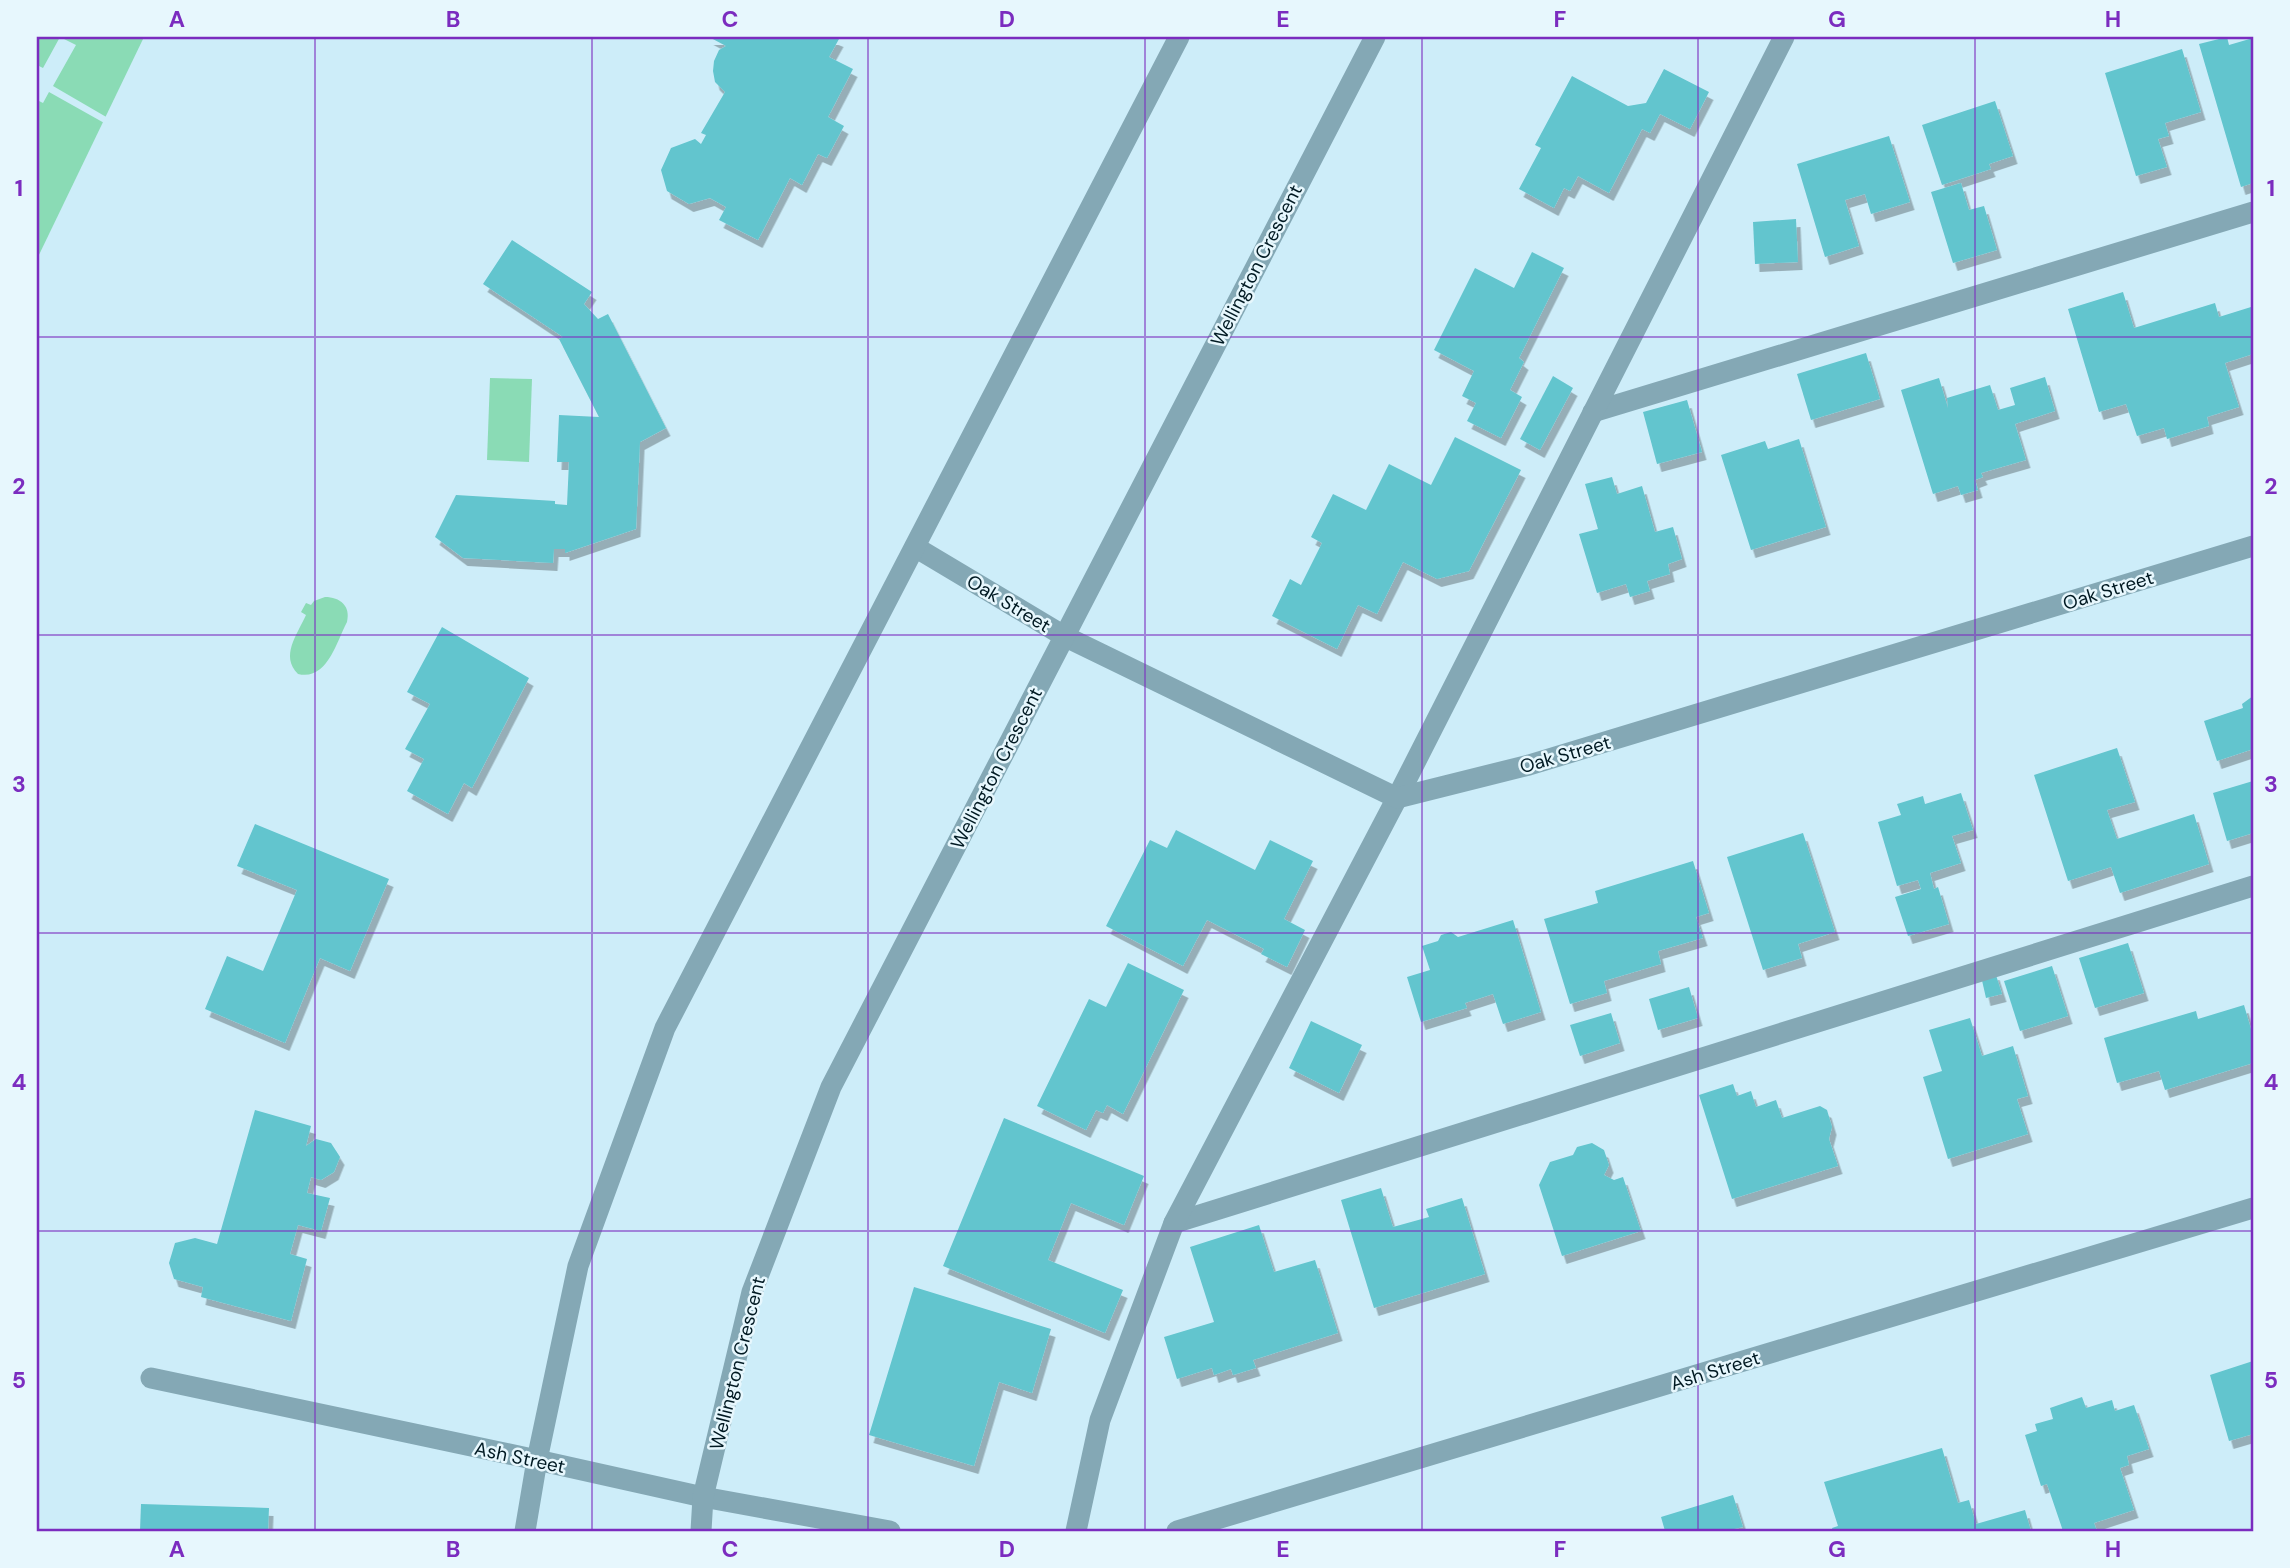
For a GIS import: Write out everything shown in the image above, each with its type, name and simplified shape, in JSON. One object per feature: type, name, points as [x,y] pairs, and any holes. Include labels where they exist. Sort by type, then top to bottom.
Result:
[{"type":"street","points":[[525,1531],[537,1460],[578,1266],[665,1028],[1179,37]]},
{"type":"street","name":"Wellington Crescent","points":[[701,1531],[703,1497],[752,1292],[831,1087],[1375,37]]},
{"type":"street","points":[[1076,1531],[1100,1420],[1174,1223],[1397,799],[1784,37]]},
{"type":"street","points":[[1593,412],[2253,212]]},
{"type":"street","name":"Oak Street","points":[[915,547],[1064,636],[1397,799],[1530,765],[2253,546]]},
{"type":"street","points":[[1174,1223],[2253,886]]},
{"type":"street","name":"Ash Street","points":[[1177,1531],[2253,1208]]},
{"type":"street","name":"Ash Street","points":[[151,1378],[703,1497],[890,1531]]},
{"type":"shaded area","points":[[37,37],[144,37],[37,259]]},
{"type":"shaded area","points":[[490,378],[532,379],[529,462],[487,460]]},
{"type":"shaded area","points":[[325,597],[340,601],[346,607],[347,622],[323,666],[308,675],[298,674],[290,660],[290,653],[306,615],[301,612],[306,603],[311,605]]},
{"type":"pier","points":[[60,37],[76,45],[53,86],[108,118],[106,124],[49,92],[43,103],[37,100],[37,65],[43,68]]},
{"type":"building","points":[[709,37],[834,37],[839,39],[829,57],[853,69],[828,117],[844,126],[827,158],[818,154],[802,185],[790,178],[758,240],[719,220],[726,207],[710,198],[689,204],[667,191],[661,170],[671,148],[695,139],[701,144],[706,135],[701,133],[725,92],[715,82],[713,71],[719,50],[726,46]]},
{"type":"building","points":[[2227,37],[2229,45],[2253,38],[2253,183],[2241,187],[2199,44]]},
{"type":"building","points":[[2182,49],[2201,112],[2165,123],[2169,136],[2158,139],[2167,167],[2136,176],[2105,73]]},
{"type":"building","points":[[1664,69],[1709,92],[1690,129],[1660,114],[1650,133],[1642,129],[1609,193],[1578,176],[1570,191],[1564,188],[1554,208],[1519,189],[1541,148],[1535,145],[1572,76],[1628,106],[1646,103]]},
{"type":"building","points":[[1995,101],[2013,156],[1989,164],[1991,169],[1942,185],[1922,125]]},
{"type":"building","points":[[1889,136],[1910,202],[1871,214],[1865,194],[1845,200],[1859,246],[1825,257],[1797,164]]},
{"type":"building","points":[[1961,183],[1969,210],[1984,206],[1997,250],[1953,263],[1931,192]]},
{"type":"building","points":[[1796,219],[1798,262],[1755,264],[1753,222]]},
{"type":"building","points":[[512,240],[592,292],[584,304],[598,319],[608,314],[666,428],[640,442],[636,529],[565,553],[565,549],[554,549],[553,563],[463,558],[435,537],[456,495],[555,501],[555,504],[567,505],[569,462],[557,462],[559,415],[599,417],[559,339],[563,337],[483,284]]},
{"type":"building","points":[[1532,252],[1564,268],[1519,358],[1524,362],[1510,390],[1522,397],[1501,438],[1467,421],[1476,403],[1462,396],[1474,371],[1434,350],[1475,268],[1514,288]]},
{"type":"building","points":[[2123,292],[2134,328],[2215,303],[2219,317],[2251,307],[2253,354],[2225,363],[2239,407],[2207,417],[2209,426],[2167,439],[2164,428],[2137,436],[2126,404],[2099,412],[2068,309]]},
{"type":"building","points":[[1866,353],[1880,399],[1811,420],[1797,374]]},
{"type":"building","points":[[1553,376],[1573,388],[1540,450],[1520,439]]},
{"type":"building","points":[[2045,377],[2055,411],[2015,424],[2026,460],[1981,473],[1983,477],[1975,480],[1978,490],[1961,495],[1958,486],[1933,494],[1901,390],[1939,378],[1948,408],[1947,398],[1990,385],[1998,410],[2015,405],[2010,388]]},
{"type":"building","points":[[1687,400],[1702,452],[1657,464],[1643,412]]},
{"type":"building","points":[[1455,437],[1521,470],[1469,571],[1437,579],[1403,562],[1377,614],[1358,605],[1337,649],[1272,616],[1290,579],[1301,585],[1322,543],[1311,537],[1333,494],[1366,510],[1389,464],[1431,485]]},
{"type":"building","points":[[1799,439],[1826,527],[1751,550],[1721,455],[1765,441],[1768,449]]},
{"type":"building","points":[[1612,477],[1617,494],[1642,486],[1655,532],[1673,527],[1682,559],[1668,564],[1670,574],[1647,581],[1650,591],[1630,597],[1626,584],[1597,593],[1579,534],[1598,529],[1585,484]]},
{"type":"building","points":[[442,627],[529,678],[472,788],[464,783],[448,814],[407,791],[424,759],[405,749],[430,704],[407,692]]},
{"type":"building","points":[[2253,696],[2253,749],[2217,761],[2204,721],[2243,708],[2242,704]]},
{"type":"building","points":[[2117,748],[2135,802],[2107,810],[2117,839],[2194,814],[2209,864],[2120,893],[2111,867],[2068,881],[2034,775]]},
{"type":"building","points":[[2253,781],[2253,833],[2227,841],[2213,793]]},
{"type":"building","points":[[1961,793],[1973,830],[1952,836],[1961,863],[1930,873],[1934,889],[1938,887],[1949,924],[1908,936],[1895,897],[1921,889],[1918,880],[1897,886],[1878,822],[1901,815],[1897,804],[1923,796],[1925,804]]},
{"type":"building","points":[[255,824],[389,879],[350,971],[320,958],[285,1043],[205,1009],[227,956],[263,971],[297,890],[237,866]]},
{"type":"building","points":[[1176,830],[1255,870],[1270,840],[1313,861],[1284,919],[1305,930],[1287,967],[1261,954],[1264,949],[1207,920],[1183,966],[1106,926],[1150,840],[1167,848]]},
{"type":"building","points":[[1803,833],[1835,932],[1798,944],[1802,958],[1763,970],[1727,857]]},
{"type":"building","points":[[1693,861],[1709,913],[1696,917],[1703,938],[1658,951],[1661,964],[1604,981],[1607,993],[1570,1004],[1544,919],[1598,903],[1595,891]]},
{"type":"building","points":[[1513,920],[1541,1012],[1503,1024],[1493,994],[1465,1003],[1467,1008],[1421,1022],[1407,977],[1430,970],[1422,946],[1438,941],[1441,935],[1451,932],[1458,937]]},
{"type":"building","points":[[2128,943],[2144,993],[2095,1008],[2079,958]]},
{"type":"building","points":[[1128,963],[1184,990],[1123,1114],[1107,1105],[1103,1113],[1096,1110],[1086,1130],[1037,1106],[1089,999],[1106,1007]]},
{"type":"building","points":[[2052,966],[2068,1016],[2020,1031],[2004,981]]},
{"type":"building","points":[[1995,972],[2002,994],[1986,998],[1981,976]]},
{"type":"building","points":[[1689,987],[1698,1018],[1658,1030],[1649,999]]},
{"type":"building","points":[[2244,1005],[2253,1036],[2253,1063],[2165,1090],[2159,1071],[2117,1083],[2104,1038],[2196,1011],[2198,1019]]},
{"type":"building","points":[[1611,1013],[1620,1043],[1580,1056],[1570,1025]]},
{"type":"building","points":[[1970,1018],[1982,1056],[2013,1046],[2028,1096],[2017,1099],[2028,1134],[1948,1159],[1923,1077],[1942,1071],[1929,1030]]},
{"type":"building","points":[[1311,1021],[1362,1045],[1339,1093],[1289,1068]]},
{"type":"building","points":[[1733,1084],[1737,1096],[1751,1091],[1756,1107],[1776,1100],[1782,1118],[1820,1106],[1827,1110],[1832,1127],[1829,1139],[1838,1166],[1732,1199],[1699,1095]]},
{"type":"building","points":[[255,1110],[311,1126],[306,1146],[316,1139],[331,1143],[340,1157],[334,1172],[321,1180],[311,1177],[307,1193],[330,1198],[321,1231],[298,1225],[290,1254],[307,1259],[291,1321],[201,1297],[203,1287],[174,1279],[169,1263],[175,1243],[195,1238],[217,1244]]},
{"type":"building","points":[[1004,1118],[1144,1176],[1124,1225],[1071,1203],[1048,1260],[1123,1290],[1105,1333],[943,1266]]},
{"type":"building","points":[[1592,1143],[1604,1150],[1609,1165],[1604,1175],[1614,1180],[1623,1177],[1641,1231],[1562,1256],[1539,1185],[1550,1162],[1573,1155],[1577,1147]]},
{"type":"building","points":[[1381,1188],[1393,1227],[1429,1217],[1426,1209],[1462,1198],[1485,1274],[1374,1308],[1341,1200]]},
{"type":"building","points":[[1259,1225],[1274,1272],[1315,1260],[1338,1333],[1253,1360],[1256,1368],[1233,1375],[1231,1369],[1214,1375],[1212,1368],[1177,1379],[1164,1337],[1214,1322],[1190,1247]]},
{"type":"building","points":[[914,1287],[1051,1329],[1032,1393],[999,1382],[974,1466],[869,1435]]},
{"type":"building","points":[[2253,1361],[2253,1434],[2229,1441],[2210,1375]]},
{"type":"building","points":[[2082,1397],[2086,1408],[2112,1400],[2115,1411],[2134,1405],[2149,1449],[2127,1456],[2129,1465],[2120,1468],[2134,1510],[2094,1523],[2097,1531],[2063,1531],[2047,1484],[2041,1486],[2025,1435],[2037,1431],[2035,1424],[2053,1419],[2050,1408]]},
{"type":"building","points":[[1942,1448],[1958,1503],[1969,1500],[1976,1524],[2025,1510],[2031,1531],[1833,1531],[1832,1528],[1838,1526],[1824,1482]]},
{"type":"building","points":[[1733,1495],[1743,1527],[1734,1529],[1735,1531],[1665,1531],[1661,1517]]},
{"type":"building","points":[[141,1504],[269,1508],[268,1531],[140,1531]]}]
